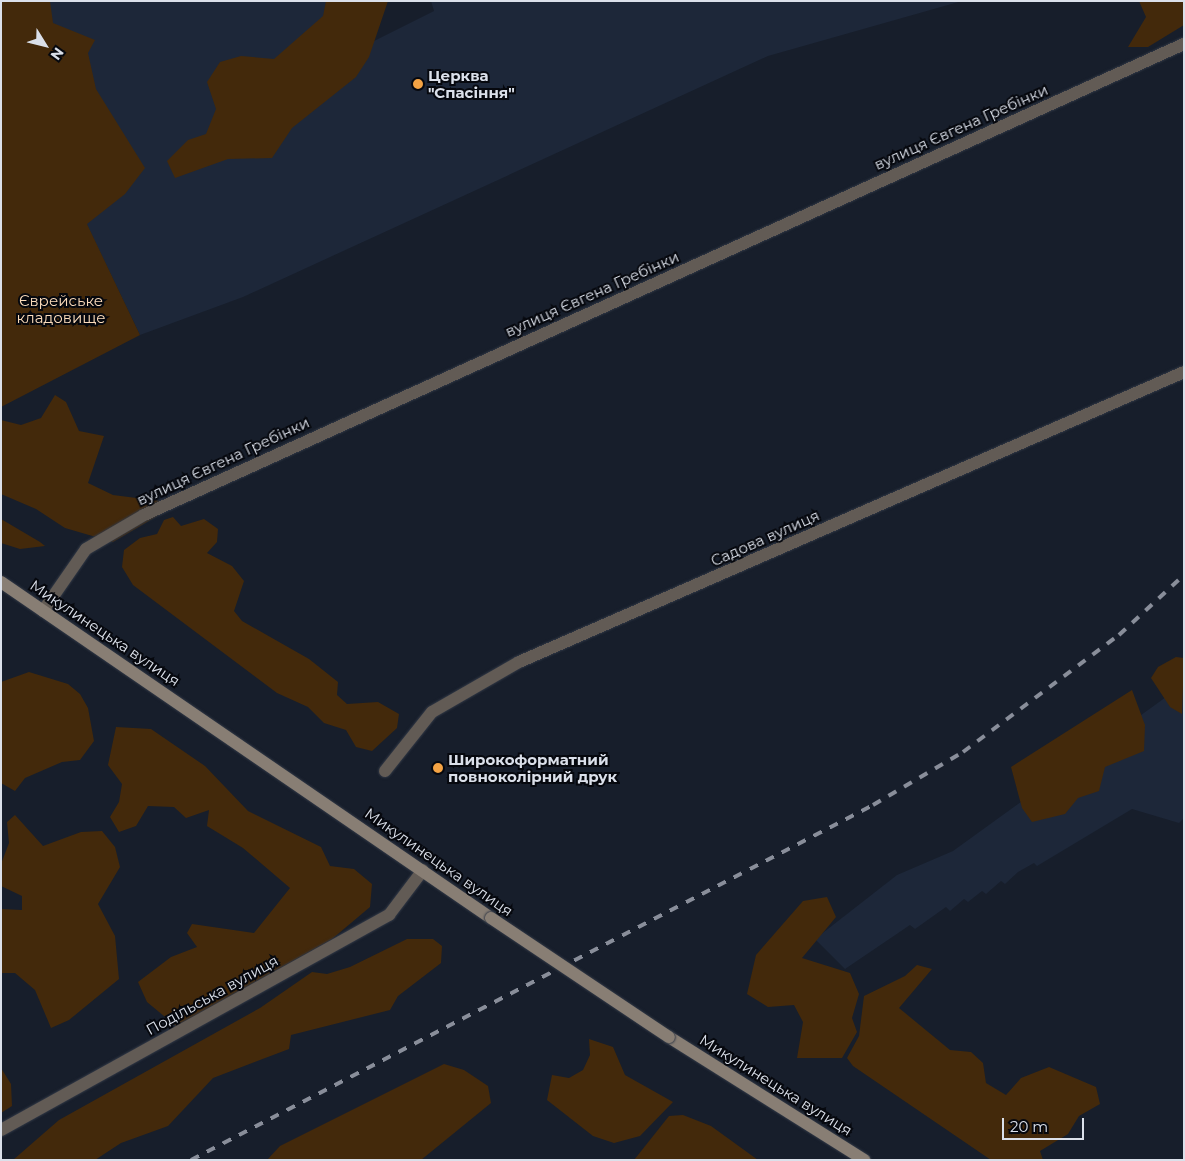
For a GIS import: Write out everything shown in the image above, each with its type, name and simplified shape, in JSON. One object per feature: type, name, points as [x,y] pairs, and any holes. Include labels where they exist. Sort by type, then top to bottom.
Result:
[{"type":"main road","name":"Микулинецька вулиця","points":[[1,582],[491,918],[669,1037],[864,1160]]},
{"type":"street","name":"вулиця Євгена Гребінки","points":[[43,611],[86,549],[144,514],[1184,44]]},
{"type":"street","name":"Садова вулиця","points":[[385,771],[432,712],[519,662],[1184,372]]},
{"type":"street","name":"Подільська вулиця","points":[[1,1130],[390,915],[423,870]]},
{"type":"shaded area","points":[[38,1],[353,1],[368,44],[434,11],[431,1],[962,1],[768,56],[243,297],[140,335],[74,198]]},
{"type":"shaded area","points":[[1184,684],[1184,818],[1179,823],[1132,809],[1037,866],[1034,863],[1018,872],[1005,884],[1001,881],[986,894],[982,891],[968,902],[964,899],[950,911],[946,907],[915,929],[910,925],[845,969],[815,939],[897,875],[953,851]]},
{"type":"green space","name":"Єврейське кладовище","points":[[1,1],[50,1],[53,23],[95,40],[88,53],[96,89],[145,168],[125,194],[87,224],[140,335],[1,407]]},
{"type":"green space","points":[[326,1],[388,1],[369,57],[356,77],[292,128],[272,158],[228,159],[175,178],[167,161],[188,140],[206,134],[216,109],[207,82],[220,62],[241,56],[274,59],[323,16]]},
{"type":"green space","points":[[1139,1],[1184,1],[1184,25],[1148,47],[1128,47],[1146,17]]},
{"type":"green space","points":[[55,395],[66,402],[79,431],[104,436],[88,483],[113,495],[160,501],[159,515],[113,542],[65,528],[36,509],[1,494],[1,420],[21,425],[41,418]]},
{"type":"green space","points":[[173,517],[181,526],[204,519],[218,529],[217,542],[207,553],[232,566],[244,581],[234,611],[242,621],[309,659],[338,682],[337,695],[347,704],[378,702],[399,714],[397,728],[372,751],[356,747],[346,730],[324,723],[308,707],[277,693],[133,585],[122,567],[124,550],[140,538],[157,534],[164,520]]},
{"type":"green space","points":[[1,519],[45,546],[20,549],[1,543]]},
{"type":"green space","points":[[1176,657],[1184,658],[1182,714],[1170,707],[1151,678],[1158,667]]},
{"type":"green space","points":[[29,672],[68,684],[80,694],[88,708],[94,741],[80,760],[62,762],[25,778],[15,791],[1,783],[1,682]]},
{"type":"green space","points":[[1132,690],[1145,725],[1144,751],[1105,767],[1099,791],[1078,798],[1065,814],[1032,822],[1022,808],[1011,767]]},
{"type":"green space","points":[[116,727],[151,729],[205,766],[248,811],[321,847],[330,866],[354,869],[372,884],[370,907],[332,939],[176,1026],[147,1002],[138,982],[171,957],[197,947],[187,933],[192,924],[254,933],[290,888],[243,848],[207,826],[209,810],[186,818],[174,807],[148,806],[136,826],[119,832],[110,817],[119,802],[122,784],[108,765]]},
{"type":"green space","points":[[15,815],[43,846],[81,832],[102,831],[115,847],[120,867],[98,904],[115,936],[119,979],[69,1020],[51,1028],[35,990],[15,973],[1,973],[1,909],[22,910],[22,896],[1,886],[1,864],[9,843],[7,822]]},
{"type":"green space","points":[[827,897],[836,917],[802,958],[850,973],[859,994],[852,1018],[857,1032],[842,1058],[797,1058],[803,1022],[794,1005],[768,1007],[747,994],[756,955],[803,901]]},
{"type":"green space","points":[[407,939],[433,939],[442,946],[441,963],[398,996],[390,1010],[291,1035],[289,1049],[213,1078],[168,1126],[121,1143],[95,1160],[13,1160],[59,1120],[260,1008],[312,972],[327,974],[350,967]]},
{"type":"green space","points":[[917,965],[932,969],[899,1008],[950,1050],[971,1052],[983,1063],[986,1083],[1006,1095],[1021,1078],[1049,1067],[1096,1087],[1100,1104],[1079,1116],[1068,1134],[1040,1151],[1043,1160],[991,1160],[853,1066],[847,1058],[859,1036],[864,996],[905,976]]},
{"type":"green space","points":[[589,1039],[613,1047],[625,1075],[673,1102],[640,1136],[614,1143],[593,1136],[547,1100],[552,1075],[569,1078],[583,1070],[590,1055]]},
{"type":"green space","points":[[444,1064],[464,1070],[488,1086],[491,1103],[421,1160],[267,1160],[280,1146]]},
{"type":"green space","points":[[1,1068],[11,1084],[12,1106],[1,1113]]},
{"type":"green space","points":[[683,1115],[711,1126],[758,1160],[634,1160],[669,1116]]},
{"type":"railway","points":[[191,1160],[873,805],[963,752],[1119,635],[1184,575]]},
{"type":"place","name":"Церква \"Спасіння\"","points":[[418,84]]},
{"type":"place","name":"Широкоформатний повноколірний друк","points":[[438,768]]}]
